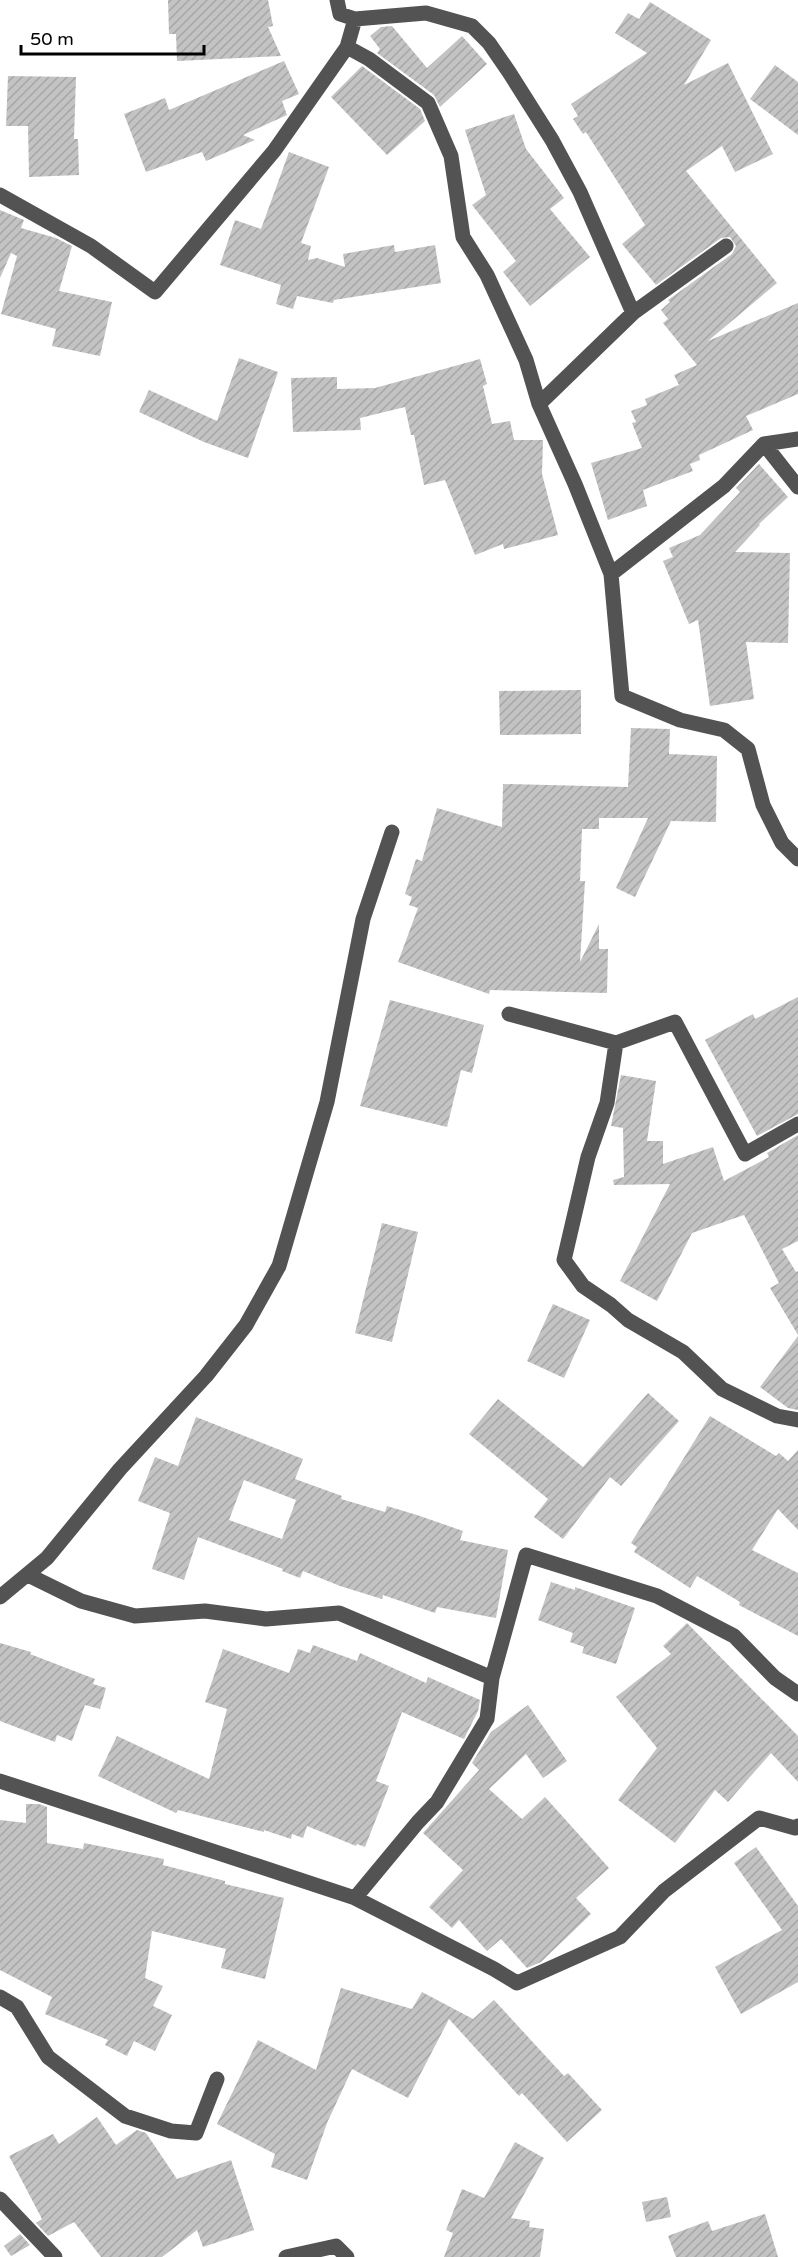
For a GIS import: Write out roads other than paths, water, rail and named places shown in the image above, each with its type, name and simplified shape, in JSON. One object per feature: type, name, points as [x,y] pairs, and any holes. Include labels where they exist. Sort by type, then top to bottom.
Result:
[{"type":"street","points":[[337,0],[340,14],[356,19],[426,13],[472,26],[489,43],[552,140],[580,192],[633,313]]},
{"type":"street","points":[[0,195],[91,246],[155,292],[273,151],[346,47],[356,19]]},
{"type":"street","points":[[346,47],[369,59],[428,104],[451,156],[463,237],[487,275],[526,360],[539,404],[575,484],[611,574],[622,696],[681,720],[724,730],[748,749],[763,805],[782,843],[798,859]]},
{"type":"street","points":[[539,404],[633,313],[726,246]]},
{"type":"street","points":[[611,574],[724,486],[765,444],[798,439]]},
{"type":"street","points":[[765,444],[798,487]]},
{"type":"street","points":[[0,1597],[47,1558],[120,1469],[206,1376],[246,1325],[279,1266],[327,1102],[363,919],[392,832]]},
{"type":"street","points":[[509,1014],[616,1043],[675,1022],[745,1154],[798,1124]]},
{"type":"street","points":[[616,1043],[608,1103],[588,1157],[564,1260],[583,1286],[628,1320],[683,1352],[722,1389],[777,1416],[798,1420]]},
{"type":"street","points":[[355,1898],[437,1802],[487,1719],[492,1678],[526,1556],[657,1596],[734,1636],[776,1678],[798,1694]]},
{"type":"street","points":[[28,1575],[81,1601],[135,1616],[205,1611],[266,1619],[339,1613],[492,1678]]},
{"type":"street","points":[[0,1781],[355,1898],[517,1983],[620,1937],[664,1891],[759,1818]]},
{"type":"street","points":[[759,1818],[795,1828],[798,1826]]},
{"type":"street","points":[[759,1818],[798,1836]]},
{"type":"street","points":[[0,1996],[17,2007],[48,2056],[125,2116],[171,2131],[196,2133],[217,2079]]},
{"type":"street","points":[[0,2199],[55,2257]]},
{"type":"street","points":[[286,2257],[336,2246],[347,2257]]}]
